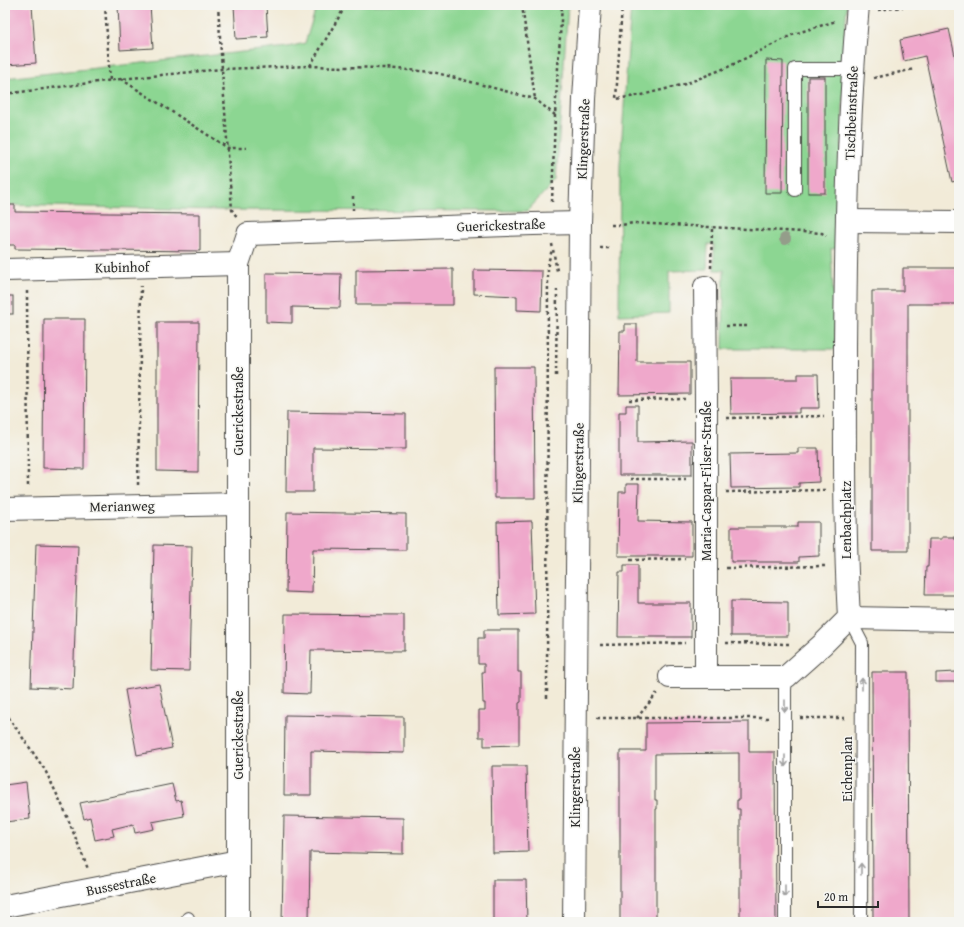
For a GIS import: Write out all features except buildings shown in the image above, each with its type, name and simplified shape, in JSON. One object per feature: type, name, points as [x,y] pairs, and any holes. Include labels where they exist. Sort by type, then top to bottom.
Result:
[{"type":"street","name":"Klingerstraße","points":[[574,922],[580,223],[584,99],[590,5]]},
{"type":"street","name":"Tischbeinstraße","points":[[847,221],[852,75],[857,10]]},
{"type":"street","points":[[847,221],[959,222]]},
{"type":"street","name":"Lenbachplatz","points":[[847,221],[845,416],[846,566],[849,618]]},
{"type":"street","name":"Guerickestraße","points":[[238,922],[238,264],[248,234],[580,223]]},
{"type":"street","name":"Kubinhof","points":[[5,270],[238,264]]},
{"type":"street","name":"Maria-Caspar-Filser-Straße","points":[[705,286],[706,676]]},
{"type":"street","name":"Merianweg","points":[[5,509],[238,504]]},
{"type":"street","points":[[664,684],[706,676],[786,677],[823,644],[849,618],[959,620]]},
{"type":"street","name":"Bussestraße","points":[[5,906],[238,861]]},
{"type":"lane","points":[[795,190],[795,69],[852,75]]},
{"type":"lane","name":"Eichenplan","points":[[849,618],[862,643],[861,922]]},
{"type":"lane","points":[[785,922],[786,677]]},
{"type":"path","points":[[105,5],[110,81]]},
{"type":"path","points":[[218,5],[232,210],[248,234]]},
{"type":"path","points":[[310,66],[346,5]]},
{"type":"path","points":[[522,5],[535,99]]},
{"type":"path","points":[[552,205],[555,115],[562,5]]},
{"type":"path","points":[[622,5],[616,99],[685,84],[728,67],[794,34],[857,10],[917,5]]},
{"type":"path","points":[[5,94],[121,79],[222,69],[310,66],[383,68],[433,72],[535,99],[555,115]]},
{"type":"path","points":[[852,75],[914,69]]},
{"type":"path","points":[[121,79],[228,148],[246,148]]},
{"type":"path","points":[[611,225],[634,223],[822,233],[831,238]]},
{"type":"path","points":[[705,286],[711,270],[712,228]]},
{"type":"path","points":[[547,698],[548,263],[552,249]]},
{"type":"path","points":[[138,506],[141,266]]},
{"type":"path","points":[[27,269],[28,508]]},
{"type":"path","points":[[723,326],[748,326]]},
{"type":"path","points":[[630,400],[706,408],[845,416]]},
{"type":"path","points":[[630,479],[706,486],[846,490]]},
{"type":"path","points":[[630,560],[846,566]]},
{"type":"path","points":[[600,645],[706,643],[792,644]]},
{"type":"path","points":[[637,718],[664,684]]},
{"type":"path","points":[[5,712],[6,716],[45,770],[67,816],[96,888]]},
{"type":"path","points":[[597,718],[862,718]]},
{"type":"path","points":[[698,718],[698,723]]},
{"type":"green space","points":[[317,5],[568,5],[556,180],[527,211],[218,210],[5,205],[5,78],[288,47],[305,43]]},
{"type":"green space","points":[[631,5],[847,5],[845,29],[839,248],[831,249],[836,349],[723,349],[724,270],[714,270],[714,244],[708,244],[707,270],[669,271],[669,313],[619,315],[620,165]]}]
